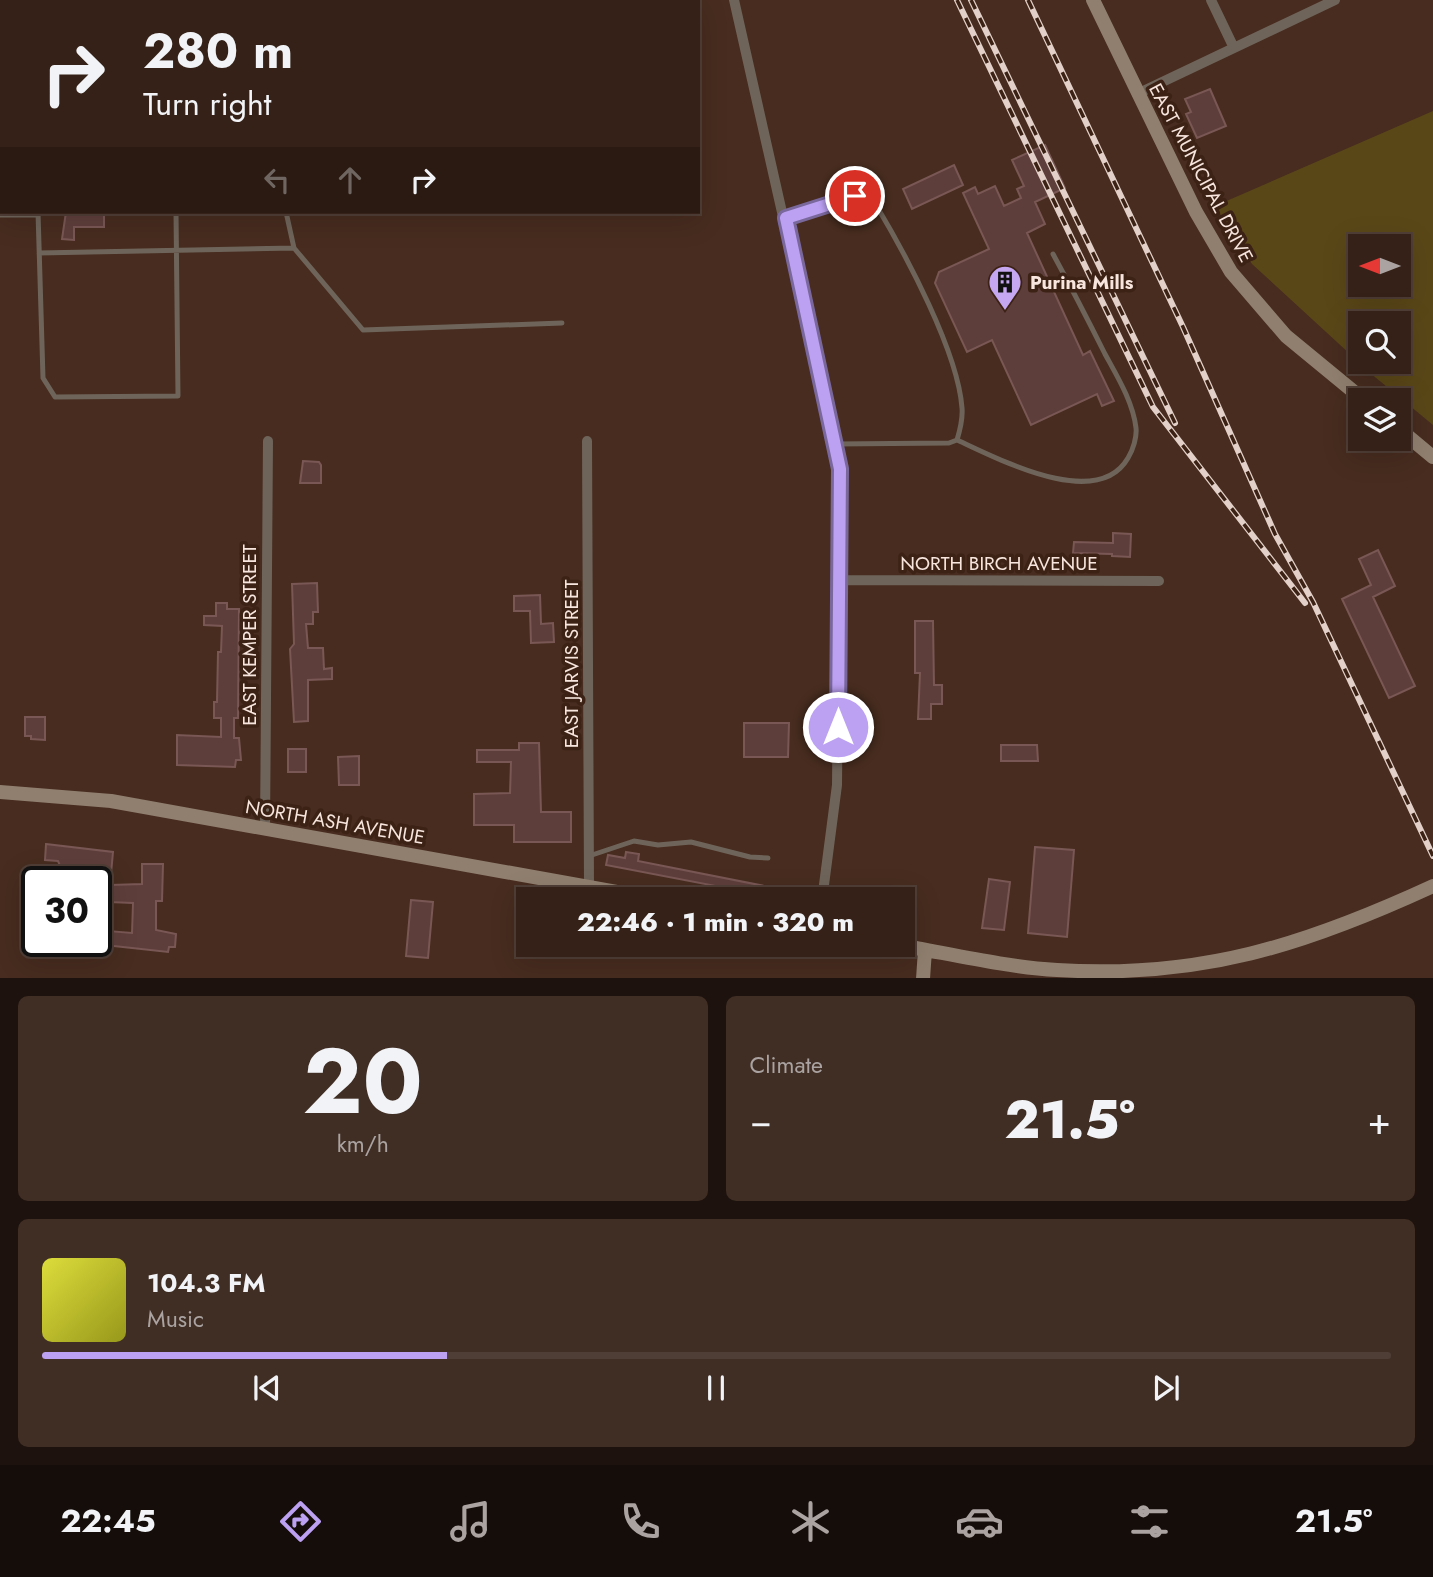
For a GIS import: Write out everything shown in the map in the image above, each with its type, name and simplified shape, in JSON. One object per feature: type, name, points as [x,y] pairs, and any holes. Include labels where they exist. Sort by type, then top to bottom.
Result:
[{"type":"street","points":[[734,0],[786,218],[840,469],[837,785],[824,887]]},
{"type":"street","name":"EAST MUNICIPAL DRIVE","points":[[1093,0],[1208,235],[1231,272],[1286,336],[1348,388]]},
{"type":"street","points":[[1211,0],[1234,48]]},
{"type":"street","points":[[1137,94],[1318,4],[1335,0]]},
{"type":"street","points":[[1411,439],[1433,457]]},
{"type":"street","name":"EAST KEMPER STREET","points":[[265,828],[268,441]]},
{"type":"street","name":"EAST JARVIS STREET","points":[[587,441],[589,886]]},
{"type":"street","name":"NORTH BIRCH AVENUE","points":[[838,580],[1159,581]]},
{"type":"street","name":"NORTH ASH AVENUE","points":[[0,792],[111,801],[594,887]]},
{"type":"street","points":[[915,948],[1055,970],[1159,971],[1230,960],[1300,942],[1363,918],[1433,886]]},
{"type":"street","points":[[923,978],[925,950]]},
{"type":"lane","points":[[786,218],[855,196],[868,199],[876,205],[932,313],[953,368],[962,409],[957,440]]},
{"type":"lane","points":[[0,215],[19,214]]},
{"type":"lane","points":[[38,214],[43,378],[55,397],[178,396],[176,214]]},
{"type":"lane","points":[[286,214],[294,248],[363,330],[562,323]]},
{"type":"lane","points":[[39,253],[294,248]]},
{"type":"lane","points":[[836,444],[949,443],[957,440],[1024,470],[1049,478],[1102,479],[1122,469],[1132,451],[1136,428],[1124,390],[1054,254]]},
{"type":"lane","points":[[589,856],[634,841],[659,845],[691,842],[750,857],[768,858]]},
{"type":"shaded area","points":[[1433,111],[1433,425],[1411,407],[1411,388],[1388,388],[1372,374],[1411,374],[1411,311],[1348,311],[1348,352],[1252,264],[1215,206]]},
{"type":"building","points":[[1210,89],[1226,126],[1197,138],[1186,114],[1191,112],[1185,99]]},
{"type":"building","name":"Purina Mills","points":[[1045,145],[1065,188],[1035,202],[1045,224],[1027,233],[1083,355],[1090,351],[1114,401],[1102,406],[1097,394],[1031,425],[992,340],[967,352],[935,283],[939,272],[989,249],[963,193],[975,187],[978,194],[995,186],[1004,206],[1021,198],[1017,189],[1024,186],[1012,160]]},
{"type":"building","points":[[954,165],[963,185],[912,209],[903,189]]},
{"type":"building","points":[[66,214],[104,214],[104,227],[74,227],[74,240],[62,239]]},
{"type":"building","points":[[303,461],[319,462],[321,483],[300,483]]},
{"type":"building","points":[[1113,533],[1131,534],[1130,557],[1073,553],[1074,542],[1113,543]]},
{"type":"building","points":[[1378,550],[1395,586],[1373,597],[1415,686],[1389,698],[1342,599],[1371,585],[1359,559]]},
{"type":"building","points":[[317,583],[318,612],[313,612],[313,624],[306,624],[308,648],[323,648],[324,669],[332,668],[332,679],[308,680],[308,721],[294,722],[290,649],[294,644],[292,584]]},
{"type":"building","points":[[540,595],[541,624],[553,623],[554,642],[531,643],[530,611],[514,611],[514,596]]},
{"type":"building","points":[[216,603],[227,603],[227,609],[239,609],[238,718],[234,718],[234,738],[239,738],[241,760],[236,760],[235,767],[177,765],[177,735],[221,737],[221,718],[214,718],[214,702],[217,702],[218,652],[221,652],[222,626],[204,625],[204,616],[216,616]]},
{"type":"building","points":[[915,621],[933,621],[934,685],[942,685],[942,704],[931,704],[931,719],[918,719],[920,673],[915,673]]},
{"type":"building","points":[[25,717],[45,717],[45,740],[25,736]]},
{"type":"building","points":[[744,723],[789,723],[788,757],[744,757]]},
{"type":"building","points":[[519,743],[539,743],[541,812],[571,812],[571,842],[514,842],[514,825],[474,825],[474,794],[510,793],[511,762],[477,762],[477,750],[519,750]]},
{"type":"building","points":[[1001,745],[1037,745],[1038,761],[1001,761]]},
{"type":"building","points":[[288,749],[306,749],[306,772],[288,772]]},
{"type":"building","points":[[359,756],[359,785],[339,785],[338,757]]},
{"type":"building","points":[[46,844],[113,852],[112,866],[60,866],[58,861],[45,860]]},
{"type":"building","points":[[1035,847],[1074,850],[1067,937],[1028,933]]},
{"type":"building","points":[[626,852],[639,854],[638,861],[770,887],[721,887],[606,865],[608,855],[625,858]]},
{"type":"building","points":[[142,864],[163,864],[162,901],[156,901],[156,930],[176,934],[175,947],[169,947],[168,952],[112,946],[112,931],[132,933],[133,903],[112,902],[112,885],[142,884]]},
{"type":"building","points":[[989,879],[1010,882],[1004,930],[982,928]]},
{"type":"building","points":[[411,900],[433,902],[428,958],[406,956]]},
{"type":"railway","points":[[957,0],[1153,407],[1305,603]]},
{"type":"railway","points":[[971,0],[1175,423]]},
{"type":"railway","points":[[1028,0],[1183,327],[1275,534],[1313,602],[1433,856]]},
{"type":"place","name":"Purina Mills","points":[[1005,312]]},
{"type":"route","points":[[838,727],[840,469],[786,218],[855,196]]}]
